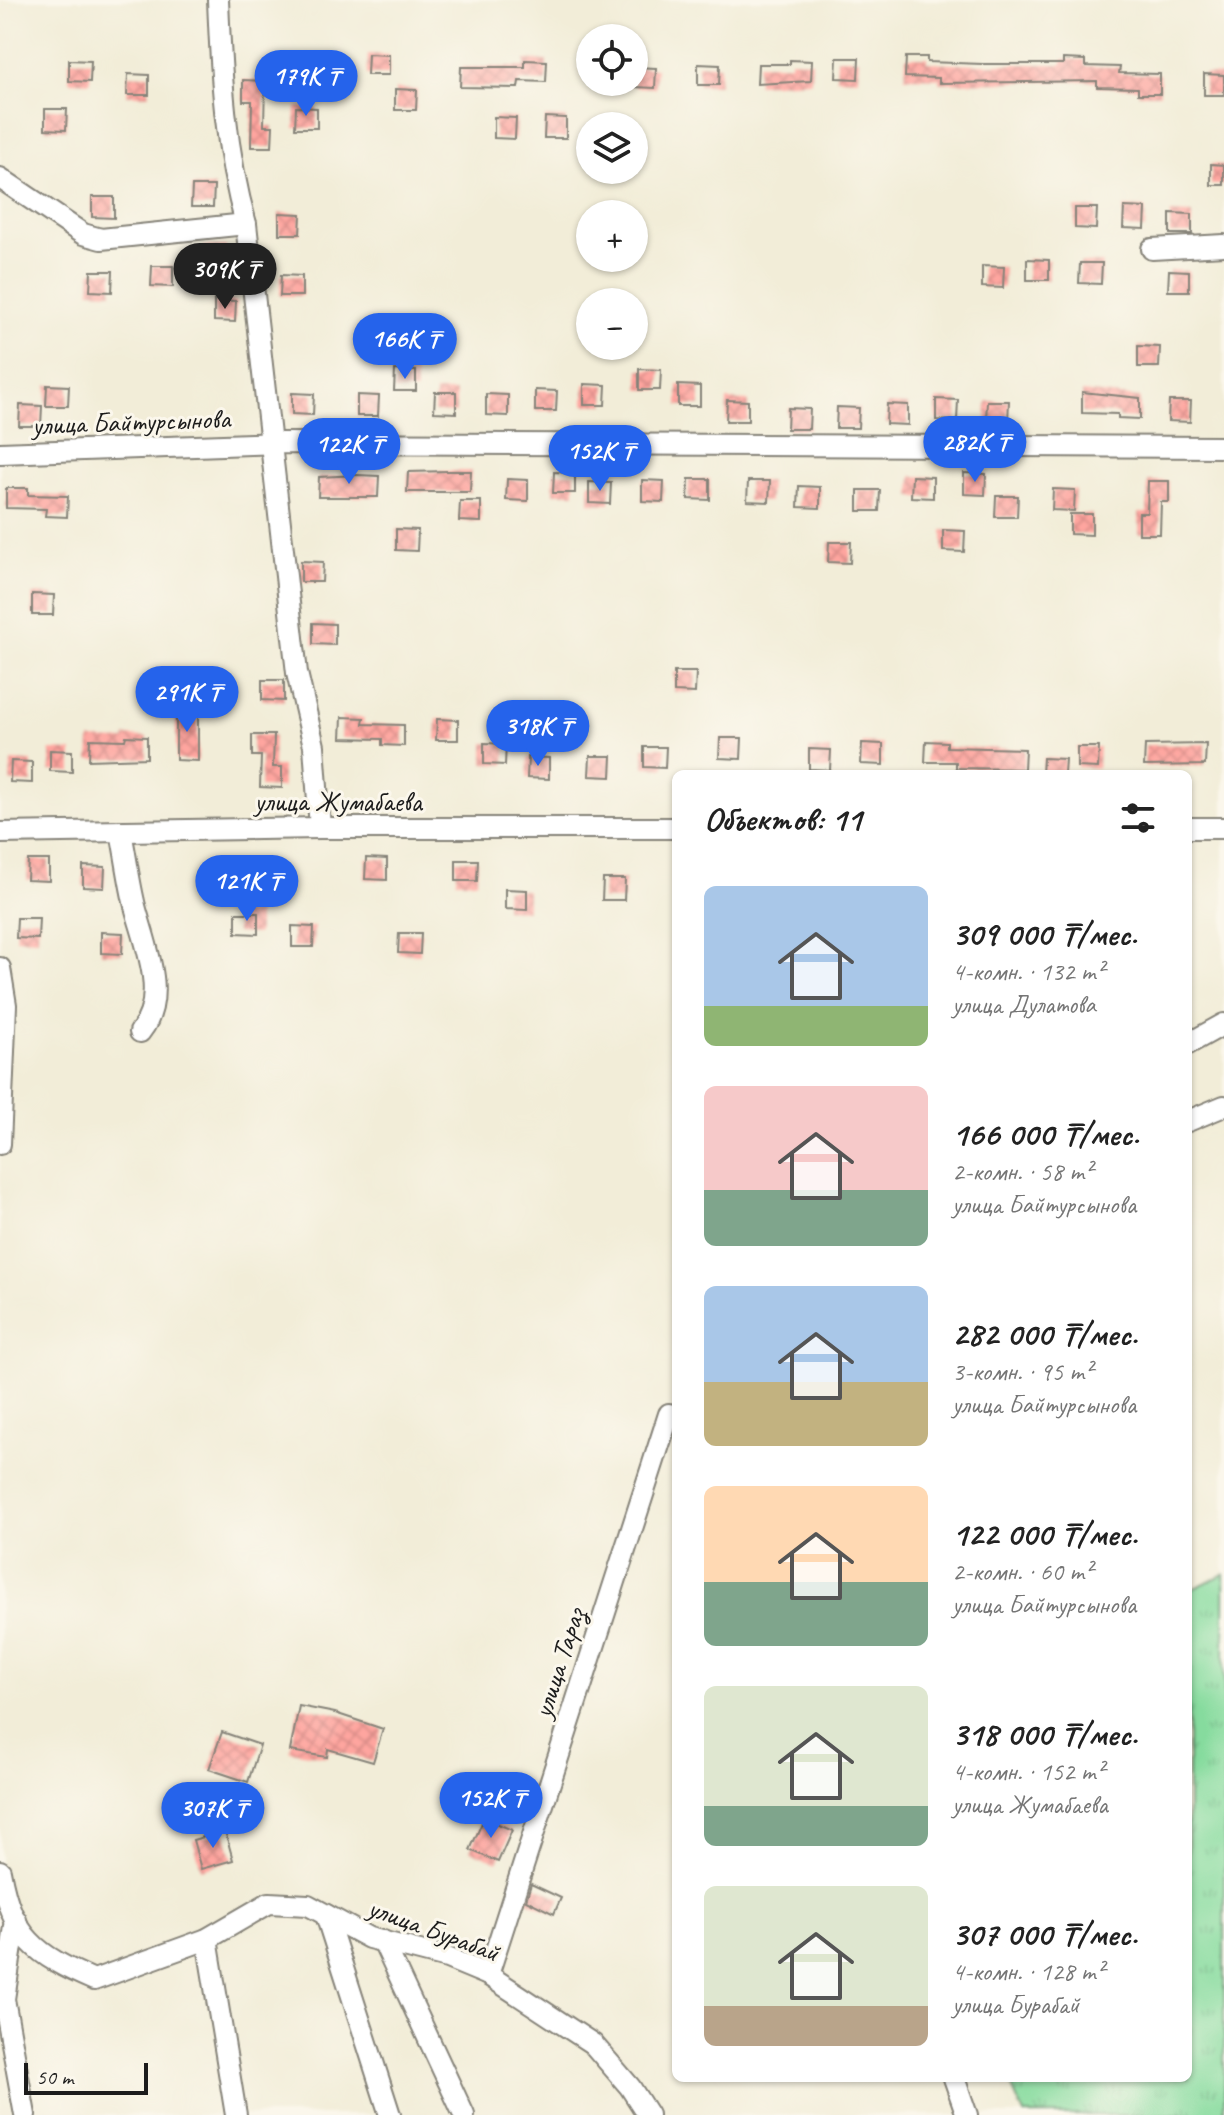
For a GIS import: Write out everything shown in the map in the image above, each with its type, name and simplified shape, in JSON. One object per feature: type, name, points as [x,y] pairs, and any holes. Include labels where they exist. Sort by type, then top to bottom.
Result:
[{"type":"street","points":[[218,0],[222,90],[234,181],[246,224],[297,673],[314,746],[320,828]]},
{"type":"street","points":[[0,178],[83,234],[101,239],[246,224]]},
{"type":"street","points":[[1152,249],[1224,245]]},
{"type":"street","name":"улица Байтурсынова","points":[[0,453],[272,444],[1224,447]]},
{"type":"street","name":"улица Жумабаева","points":[[0,833],[320,828],[672,828]]},
{"type":"street","points":[[1192,828],[1224,828]]},
{"type":"street","points":[[121,832],[135,905],[148,949],[154,996],[151,1019],[140,1032]]},
{"type":"street","points":[[0,968],[6,1005],[0,1144]]},
{"type":"street","points":[[1192,1042],[1224,1024]]},
{"type":"street","points":[[1192,1119],[1224,1106]]},
{"type":"street","name":"улица Тараз","points":[[488,1975],[669,1414]]},
{"type":"street","points":[[0,1871],[5,1902],[16,1920],[2,1999],[25,2115]]},
{"type":"street","name":"улица Бурабай","points":[[16,1920],[33,1949],[54,1963],[94,1980],[207,1939],[269,1903],[308,1905],[369,1938],[447,1958],[488,1975],[593,2044],[648,2115]]},
{"type":"street","points":[[326,1915],[390,2115]]},
{"type":"street","points":[[207,1939],[236,2115]]},
{"type":"street","points":[[383,1941],[464,2115]]},
{"type":"street","points":[[955,2082],[967,2115]]},
{"type":"green space","points":[[1224,1574],[1224,2115],[1024,2115],[1010,2082],[1192,2082],[1192,1589]]},
{"type":"building","points":[[368,54],[389,55],[389,75],[367,75]]},
{"type":"building","points":[[906,57],[927,57],[927,62],[983,64],[1063,64],[1063,59],[1085,60],[1085,66],[1120,67],[1119,73],[1160,74],[1160,94],[1138,94],[1138,88],[1097,87],[1097,81],[939,83],[939,78],[905,77]]},
{"type":"building","points":[[837,58],[859,58],[858,79],[836,78]]},
{"type":"building","points":[[69,60],[91,61],[90,82],[69,81]]},
{"type":"building","points":[[525,60],[547,61],[546,82],[519,81],[518,88],[460,87],[461,67],[525,67]]},
{"type":"building","points":[[790,60],[812,61],[811,81],[757,84],[758,64],[790,64]]},
{"type":"building","points":[[327,63],[349,64],[348,84],[326,84]]},
{"type":"building","points":[[698,64],[720,65],[719,85],[698,85]]},
{"type":"building","points":[[648,68],[656,68],[655,88],[648,88]]},
{"type":"building","points":[[128,74],[149,75],[149,95],[127,95]]},
{"type":"building","points":[[1204,74],[1224,75],[1224,95],[1204,95]]},
{"type":"building","points":[[243,80],[265,81],[264,126],[273,126],[272,147],[251,147],[252,101],[243,101]]},
{"type":"building","points":[[395,89],[417,90],[416,110],[395,110]]},
{"type":"building","points":[[296,107],[317,108],[317,128],[295,128]]},
{"type":"building","points":[[45,109],[67,109],[66,130],[45,129]]},
{"type":"building","points":[[494,117],[516,118],[515,139],[494,138]]},
{"type":"building","points":[[545,117],[566,118],[566,138],[544,138]]},
{"type":"building","points":[[1211,164],[1224,165],[1224,185],[1211,185]]},
{"type":"building","points":[[192,186],[214,186],[213,207],[191,207]]},
{"type":"building","points":[[92,197],[114,197],[114,218],[92,217]]},
{"type":"building","points":[[1124,207],[1146,208],[1145,229],[1123,228]]},
{"type":"building","points":[[1075,208],[1097,208],[1096,229],[1075,228]]},
{"type":"building","points":[[279,213],[301,214],[300,234],[279,234]]},
{"type":"building","points":[[1170,213],[1192,214],[1192,234],[1170,234]]},
{"type":"building","points":[[204,246],[226,246],[226,267],[204,266]]},
{"type":"building","points":[[1027,259],[1049,260],[1049,280],[1027,280]]},
{"type":"building","points":[[1080,263],[1102,263],[1101,284],[1079,283]]},
{"type":"building","points":[[152,266],[173,266],[173,287],[151,286]]},
{"type":"building","points":[[982,266],[1004,267],[1003,288],[982,287]]},
{"type":"building","points":[[1169,270],[1189,271],[1189,291],[1168,291]]},
{"type":"building","points":[[91,271],[113,271],[112,292],[90,291]]},
{"type":"building","points":[[281,275],[302,276],[302,296],[280,296]]},
{"type":"building","points":[[214,300],[236,301],[235,322],[214,321]]},
{"type":"building","points":[[1138,346],[1160,347],[1159,367],[1138,367]]},
{"type":"building","points":[[639,369],[661,370],[660,390],[639,390]]},
{"type":"building","points":[[395,370],[416,371],[416,391],[394,391]]},
{"type":"building","points":[[584,384],[606,385],[605,405],[584,405]]},
{"type":"building","points":[[47,385],[69,386],[68,406],[46,406]]},
{"type":"building","points":[[678,385],[700,386],[700,406],[678,406]]},
{"type":"building","points":[[535,390],[557,391],[556,411],[535,411]]},
{"type":"building","points":[[435,392],[456,392],[456,413],[434,412]]},
{"type":"building","points":[[1082,392],[1140,398],[1140,419],[1118,418],[1118,414],[1082,413]]},
{"type":"building","points":[[292,393],[314,394],[313,415],[292,414]]},
{"type":"building","points":[[486,394],[508,395],[508,416],[486,415]]},
{"type":"building","points":[[357,395],[379,396],[378,416],[357,416]]},
{"type":"building","points":[[936,399],[958,400],[957,421],[936,420]]},
{"type":"building","points":[[727,400],[748,401],[748,421],[726,421]]},
{"type":"building","points":[[987,401],[1009,401],[1008,422],[986,421]]},
{"type":"building","points":[[1169,401],[1191,401],[1190,422],[1168,421]]},
{"type":"building","points":[[887,404],[908,405],[908,425],[886,424]]},
{"type":"building","points":[[20,405],[42,406],[41,426],[19,426]]},
{"type":"building","points":[[837,407],[859,408],[858,428],[836,428]]},
{"type":"building","points":[[788,408],[810,409],[809,429],[787,429]]},
{"type":"building","points":[[471,471],[470,492],[407,492],[408,472]]},
{"type":"building","points":[[554,472],[575,473],[575,493],[553,493]]},
{"type":"building","points":[[964,473],[986,474],[985,495],[964,494]]},
{"type":"building","points":[[379,476],[378,497],[318,497],[319,477]]},
{"type":"building","points":[[912,476],[933,477],[933,498],[911,497]]},
{"type":"building","points":[[507,479],[528,480],[528,501],[506,500]]},
{"type":"building","points":[[689,479],[710,479],[710,500],[688,499]]},
{"type":"building","points":[[642,480],[664,481],[663,502],[642,501]]},
{"type":"building","points":[[748,481],[770,481],[769,502],[747,501]]},
{"type":"building","points":[[1148,481],[1169,481],[1169,502],[1161,502],[1160,534],[1139,534],[1139,513],[1147,513]]},
{"type":"building","points":[[589,482],[611,483],[610,504],[589,503]]},
{"type":"building","points":[[799,486],[820,487],[820,508],[798,507]]},
{"type":"building","points":[[6,488],[28,488],[28,495],[68,496],[67,517],[45,516],[46,509],[6,508]]},
{"type":"building","points":[[1053,489],[1075,490],[1074,511],[1052,510]]},
{"type":"building","points":[[858,490],[880,490],[879,511],[858,511]]},
{"type":"building","points":[[996,496],[1018,496],[1017,517],[995,517]]},
{"type":"building","points":[[460,501],[481,501],[481,522],[459,521]]},
{"type":"building","points":[[1070,514],[1092,514],[1092,535],[1070,534]]},
{"type":"building","points":[[396,529],[418,530],[417,551],[396,550]]},
{"type":"building","points":[[943,530],[965,531],[964,552],[943,551]]},
{"type":"building","points":[[829,542],[851,542],[850,563],[828,562]]},
{"type":"building","points":[[301,561],[323,562],[322,582],[301,582]]},
{"type":"building","points":[[32,594],[54,595],[53,615],[32,615]]},
{"type":"building","points":[[313,623],[335,624],[335,645],[313,644]]},
{"type":"building","points":[[674,672],[696,672],[695,693],[674,692]]},
{"type":"building","points":[[262,680],[284,680],[284,701],[262,700]]},
{"type":"building","points":[[176,706],[198,707],[198,761],[176,760]]},
{"type":"building","points":[[342,717],[364,718],[363,724],[404,725],[404,746],[382,745],[382,739],[341,738]]},
{"type":"building","points":[[437,719],[458,720],[458,740],[436,740]]},
{"type":"building","points":[[252,735],[274,735],[273,767],[282,767],[282,788],[260,787],[261,756],[252,756]]},
{"type":"building","points":[[126,736],[147,737],[147,758],[89,760],[90,739],[125,740]]},
{"type":"building","points":[[720,738],[742,738],[741,759],[719,758]]},
{"type":"building","points":[[926,741],[947,742],[947,747],[1025,749],[1024,769],[956,768],[956,762],[925,762]]},
{"type":"building","points":[[484,743],[506,744],[505,765],[484,764]]},
{"type":"building","points":[[862,743],[883,744],[883,765],[861,764]]},
{"type":"building","points":[[1206,744],[1205,765],[1144,766],[1145,745]]},
{"type":"building","points":[[644,747],[666,747],[665,768],[644,767]]},
{"type":"building","points":[[1077,747],[1099,747],[1098,768],[1077,767]]},
{"type":"building","points":[[809,749],[831,750],[830,770],[809,769]]},
{"type":"building","points":[[50,750],[72,751],[72,772],[50,771]]},
{"type":"building","points":[[590,756],[612,756],[611,777],[589,776]]},
{"type":"building","points":[[528,757],[549,758],[549,779],[527,778]]},
{"type":"building","points":[[1043,758],[1065,759],[1064,770],[1042,770]]},
{"type":"building","points":[[11,761],[32,762],[32,783],[10,782]]},
{"type":"building","points":[[366,858],[387,859],[387,880],[365,879]]},
{"type":"building","points":[[28,860],[49,860],[49,881],[27,880]]},
{"type":"building","points":[[456,860],[478,860],[477,881],[456,881]]},
{"type":"building","points":[[83,866],[105,867],[104,888],[83,887]]},
{"type":"building","points":[[603,879],[625,879],[624,900],[602,900]]},
{"type":"building","points":[[505,889],[527,890],[527,910],[505,909]]},
{"type":"building","points":[[236,913],[258,913],[258,934],[236,933]]},
{"type":"building","points":[[17,918],[39,918],[38,939],[16,938]]},
{"type":"building","points":[[292,926],[314,927],[313,947],[292,947]]},
{"type":"building","points":[[101,932],[123,933],[122,954],[101,953]]},
{"type":"building","points":[[399,933],[421,933],[420,954],[398,953]]},
{"type":"building","points":[[299,1706],[335,1713],[383,1729],[373,1762],[328,1749],[327,1757],[290,1751]]},
{"type":"building","points":[[222,1732],[260,1745],[248,1782],[209,1769]]},
{"type":"building","points":[[484,1818],[512,1830],[498,1862],[470,1850]]},
{"type":"building","points":[[225,1831],[233,1860],[201,1869],[193,1840]]},
{"type":"building","points":[[531,1884],[561,1898],[554,1914],[526,1900]]}]
